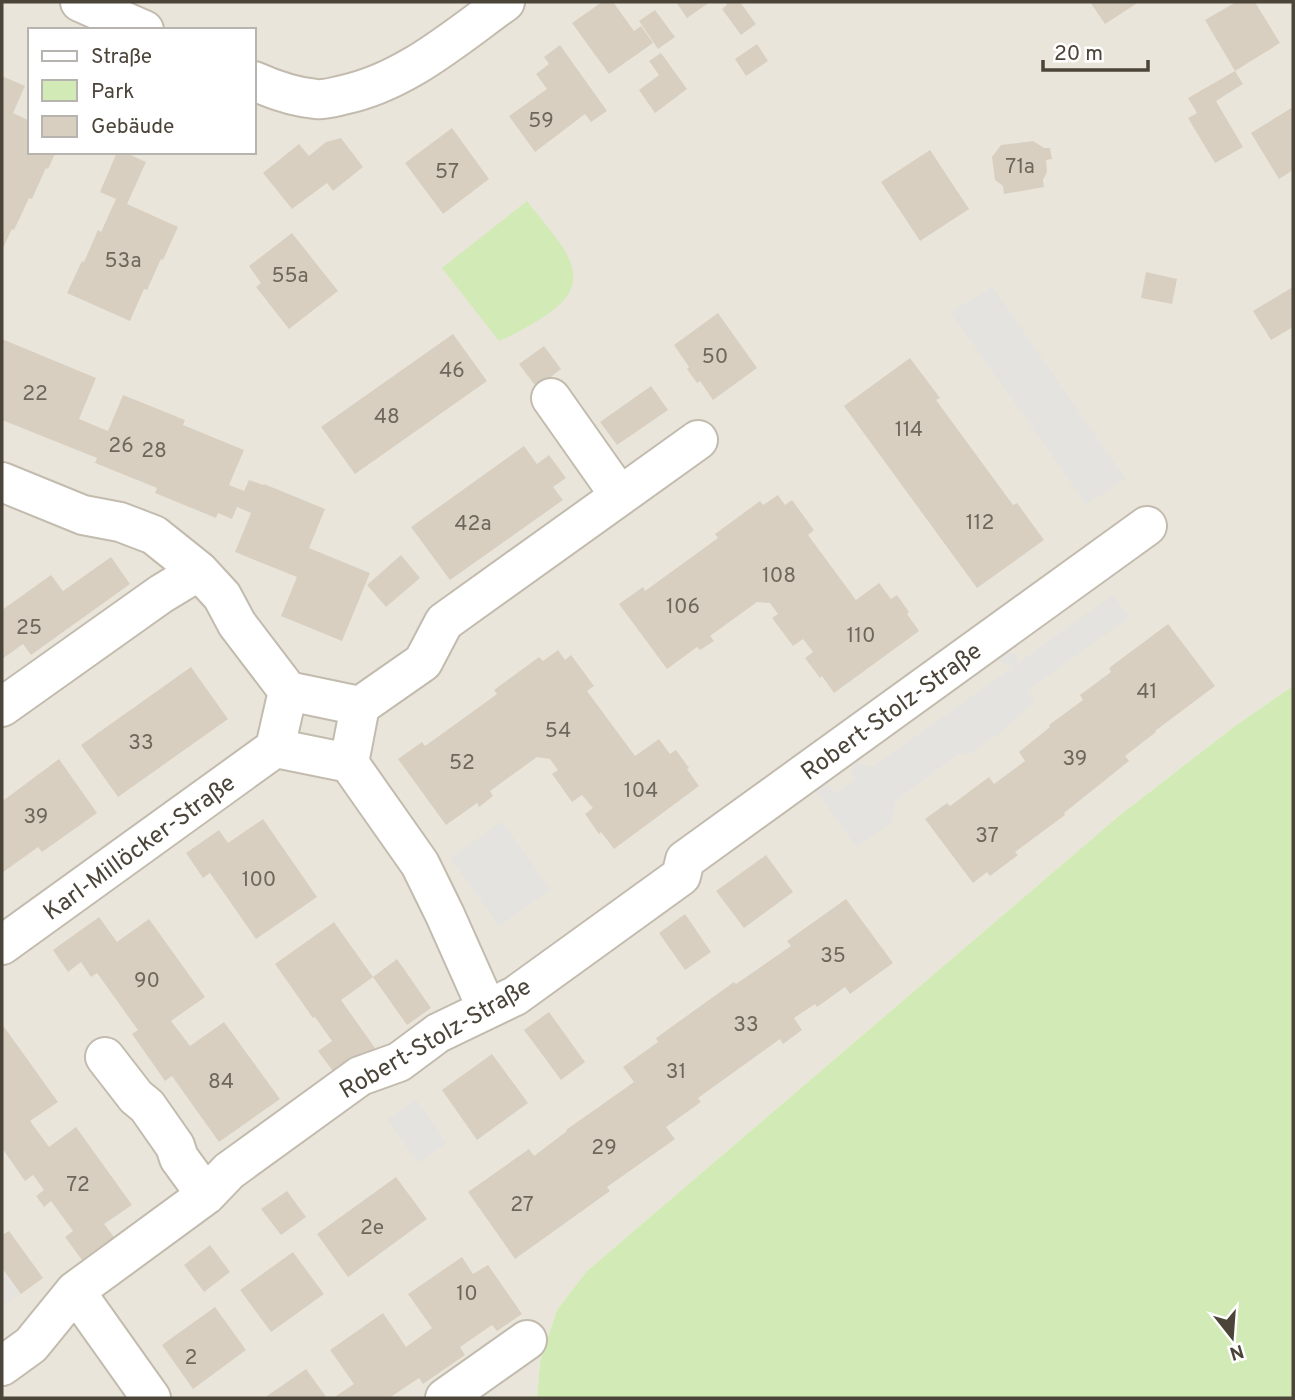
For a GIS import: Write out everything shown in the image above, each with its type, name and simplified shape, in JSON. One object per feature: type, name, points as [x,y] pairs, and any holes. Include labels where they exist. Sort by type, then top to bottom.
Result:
[{"type":"street","points":[[80,2],[139,28]]},
{"type":"street","points":[[256,82],[279,92],[316,99],[360,92],[410,70],[505,2]]},
{"type":"street","points":[[551,398],[620,496]]},
{"type":"street","points":[[349,763],[360,706],[423,662],[444,622],[698,440]]},
{"type":"street","points":[[2,482],[83,515],[120,522],[154,535],[199,571],[222,596],[237,624],[288,691],[360,706]]},
{"type":"street","name":"Robert-Stolz-Straße","points":[[2,1366],[31,1345],[75,1291],[206,1195],[229,1171],[360,1076],[400,1062],[438,1033],[515,996],[681,876],[685,860],[1147,526]]},
{"type":"street","points":[[2,707],[199,571]]},
{"type":"street","points":[[288,691],[275,748],[349,763],[420,864],[487,1009]]},
{"type":"street","name":"Karl-Millöcker-Straße","points":[[2,945],[275,748]]},
{"type":"street","points":[[105,1056],[136,1097],[147,1106],[206,1195]]},
{"type":"street","points":[[75,1291],[151,1398]]},
{"type":"street","points":[[445,1398],[527,1339]]},
{"type":"shaded area","points":[[2,2],[1293,2],[1293,686],[1235,726],[1120,815],[587,1271],[557,1310],[540,1362],[537,1398],[2,1398]]},
{"type":"shaded area","points":[[992,286],[1126,479],[1086,504],[950,312]]},
{"type":"shaded area","points":[[1112,595],[1130,617],[1027,691],[1035,701],[1003,731],[970,754],[958,754],[895,801],[893,822],[857,847],[807,780],[820,774],[836,794],[855,779],[849,771],[857,762],[871,768],[1014,666],[993,660],[995,651],[1018,655],[1017,664]]},
{"type":"shaded area","points":[[502,821],[551,890],[499,926],[450,858]]},
{"type":"shaded area","points":[[416,1099],[447,1143],[418,1163],[387,1120]]},
{"type":"shaded area","points":[[9,1231],[43,1278],[2,1307],[2,1235]]},
{"type":"green space","points":[[527,201],[566,253],[572,267],[573,283],[558,306],[528,327],[499,341],[442,268]]},
{"type":"green space","points":[[1293,686],[1293,1398],[537,1398],[540,1362],[557,1310],[587,1271],[1120,815],[1235,726]]},
{"type":"building","points":[[602,2],[613,2],[634,31],[641,26],[653,43],[609,74],[572,23]]},
{"type":"building","points":[[676,2],[710,2],[687,18]]},
{"type":"building","points":[[725,2],[740,2],[756,24],[741,35],[722,9],[727,5]]},
{"type":"building","points":[[1090,2],[1139,2],[1105,24]]},
{"type":"building","points":[[1236,2],[1255,2],[1280,43],[1235,71],[1205,20]]},
{"type":"building","points":[[655,10],[675,37],[658,49],[639,21]]},
{"type":"building","points":[[757,44],[768,61],[746,76],[735,59]]},
{"type":"building","points":[[560,45],[607,111],[591,122],[585,114],[535,152],[509,116],[547,89],[536,74],[549,64],[544,57]]},
{"type":"building","points":[[661,53],[687,89],[655,113],[639,90],[659,75],[649,61]]},
{"type":"building","points":[[1235,71],[1243,84],[1216,101],[1243,147],[1215,163],[1188,118],[1197,113],[1188,98]]},
{"type":"building","points":[[2,76],[25,86],[13,113],[28,120],[28,154],[55,154],[2,250]]},
{"type":"building","points":[[1293,107],[1293,170],[1279,179],[1251,133]]},
{"type":"building","points":[[452,128],[489,179],[443,214],[405,163]]},
{"type":"building","points":[[341,138],[363,167],[333,191],[327,183],[292,209],[263,173],[299,144],[309,156],[326,142]]},
{"type":"building","points":[[1033,141],[1044,148],[1050,148],[1052,159],[1046,160],[1044,187],[1004,194],[1003,186],[995,180],[992,157],[1001,145]]},
{"type":"building","points":[[930,150],[969,209],[920,241],[881,182]]},
{"type":"building","points":[[116,154],[128,154],[146,162],[127,204],[178,227],[130,321],[67,293],[116,199],[100,192]]},
{"type":"building","points":[[292,233],[338,291],[289,329],[256,287],[261,283],[249,266]]},
{"type":"building","points":[[1146,272],[1177,279],[1172,304],[1141,298]]},
{"type":"building","points":[[1293,287],[1293,327],[1271,340],[1253,311]]},
{"type":"building","points":[[718,313],[757,368],[713,400],[700,381],[697,383],[687,369],[689,367],[674,345]]},
{"type":"building","points":[[453,334],[487,381],[355,474],[321,427]]},
{"type":"building","points":[[2,339],[96,378],[79,419],[108,431],[123,395],[185,420],[183,425],[244,450],[229,485],[244,491],[249,480],[325,509],[309,548],[370,573],[342,641],[281,616],[297,577],[235,552],[251,513],[237,507],[232,519],[218,513],[216,518],[155,493],[157,488],[95,463],[97,458],[2,420]]},
{"type":"building","points":[[544,346],[561,369],[537,388],[519,364]]},
{"type":"building","points":[[910,358],[940,398],[936,400],[1013,505],[1017,503],[1044,540],[977,588],[844,406]]},
{"type":"building","points":[[651,386],[668,410],[617,445],[600,422]]},
{"type":"building","points":[[524,446],[537,464],[549,455],[566,478],[553,487],[563,500],[450,580],[411,527]]},
{"type":"building","points":[[778,495],[785,505],[792,500],[814,530],[808,535],[856,600],[879,583],[891,599],[897,595],[919,631],[834,693],[805,658],[813,652],[803,639],[793,646],[772,618],[778,614],[770,603],[757,602],[710,636],[714,641],[700,650],[697,647],[667,669],[619,604],[643,587],[645,591],[718,538],[715,534],[760,501],[763,505]]},
{"type":"building","points":[[401,555],[420,578],[386,607],[367,585]]},
{"type":"building","points":[[111,557],[130,584],[31,655],[23,644],[2,659],[2,610],[51,575],[63,591]]},
{"type":"building","points":[[1168,624],[1215,686],[1125,756],[1129,761],[1064,813],[1065,815],[1015,852],[1018,855],[990,876],[987,872],[973,883],[925,819],[947,803],[950,806],[989,777],[994,784],[1025,761],[1019,752],[1083,700],[1080,695],[1111,672],[1109,668]]},
{"type":"building","points":[[558,650],[565,660],[571,655],[594,686],[587,691],[635,756],[659,739],[670,754],[676,750],[699,786],[614,849],[585,814],[593,808],[582,795],[572,802],[552,774],[558,770],[550,759],[537,757],[490,791],[493,796],[479,807],[477,803],[446,825],[398,759],[422,742],[425,746],[482,705],[497,694],[494,690],[539,657],[543,661]]},
{"type":"building","points":[[191,667],[228,719],[118,797],[81,745]]},
{"type":"building","points":[[59,759],[97,813],[42,852],[38,847],[2,873],[2,797],[4,800]]},
{"type":"building","points":[[263,819],[317,897],[256,939],[210,873],[203,878],[186,853],[219,830],[228,843]]},
{"type":"building","points":[[766,855],[793,892],[744,928],[716,891]]},
{"type":"building","points":[[846,899],[893,963],[850,994],[845,987],[817,1007],[815,1004],[794,1018],[802,1030],[783,1044],[780,1039],[698,1098],[701,1102],[666,1127],[675,1139],[607,1187],[610,1191],[515,1259],[468,1192],[529,1149],[534,1156],[634,1082],[623,1067],[658,1042],[656,1038],[734,982],[736,984],[791,946],[787,941]]},
{"type":"building","points":[[685,914],[711,952],[685,970],[659,933]]},
{"type":"building","points":[[99,917],[117,942],[149,919],[205,997],[171,1021],[190,1046],[224,1022],[280,1099],[219,1142],[172,1076],[165,1081],[132,1034],[138,1030],[97,973],[91,977],[81,962],[68,972],[53,950]]},
{"type":"building","points":[[334,922],[373,977],[341,1000],[375,1048],[335,1074],[318,1051],[332,1041],[275,964]]},
{"type":"building","points":[[397,959],[431,1008],[407,1025],[373,977]]},
{"type":"building","points":[[549,1012],[585,1062],[561,1080],[524,1030]]},
{"type":"building","points":[[2,1024],[58,1102],[30,1121],[49,1147],[76,1127],[132,1205],[104,1224],[114,1237],[82,1260],[65,1237],[73,1231],[51,1201],[44,1207],[36,1196],[44,1190],[33,1175],[25,1181],[2,1148]]},
{"type":"building","points":[[492,1054],[528,1103],[477,1140],[442,1090]]},
{"type":"building","points":[[396,1177],[427,1219],[348,1277],[317,1234]]},
{"type":"building","points":[[287,1191],[306,1217],[281,1235],[261,1209]]},
{"type":"building","points":[[9,1231],[43,1278],[21,1294],[2,1268],[2,1235]]},
{"type":"building","points":[[210,1245],[230,1272],[204,1292],[184,1265]]},
{"type":"building","points":[[293,1252],[324,1294],[271,1332],[240,1290]]},
{"type":"building","points":[[462,1257],[473,1274],[488,1265],[522,1314],[497,1331],[492,1325],[460,1347],[465,1355],[423,1384],[419,1378],[389,1398],[333,1398],[354,1384],[330,1350],[383,1313],[406,1347],[432,1328],[408,1294]]},
{"type":"building","points":[[215,1307],[246,1350],[193,1389],[162,1345]]},
{"type":"building","points":[[306,1369],[327,1398],[264,1398],[280,1387]]}]
